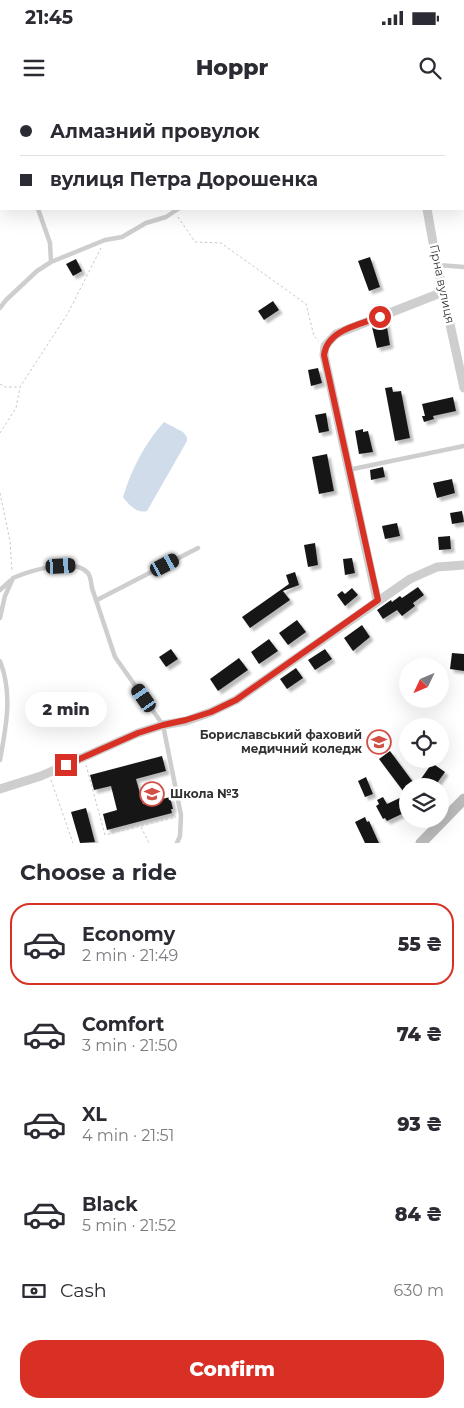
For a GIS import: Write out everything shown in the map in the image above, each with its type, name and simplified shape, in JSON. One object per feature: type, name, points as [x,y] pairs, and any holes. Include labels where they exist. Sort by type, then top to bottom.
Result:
[{"type":"street","name":"Гірна вулиця","points":[[427,210],[437,265],[464,388]]},
{"type":"street","points":[[378,600],[324,355],[325,346],[336,334],[444,292]]},
{"type":"street","points":[[0,789],[48,773],[138,733],[211,712],[236,700],[410,579],[437,567],[464,565]]},
{"type":"street","points":[[421,843],[464,799]]},
{"type":"lane","points":[[38,210],[50,243],[51,262]]},
{"type":"lane","points":[[0,308],[37,271],[51,262],[105,240],[122,237],[146,223],[166,217],[176,210]]},
{"type":"lane","points":[[437,265],[464,267]]},
{"type":"lane","points":[[348,470],[464,446]]},
{"type":"lane","points":[[97,600],[198,548]]},
{"type":"lane","points":[[0,590],[13,578],[34,570],[72,566],[87,571],[115,658],[163,725],[181,815],[180,836],[177,843]]},
{"type":"lane","points":[[0,618],[5,596],[13,578]]},
{"type":"lane","points":[[0,661],[6,682],[8,705],[0,760]]},
{"type":"path","points":[[176,210],[195,242],[221,243],[306,304],[314,336],[325,346]]},
{"type":"path","points":[[0,433],[16,408],[20,386],[68,313],[105,240]]},
{"type":"path","points":[[0,384],[5,387],[20,386]]},
{"type":"path","points":[[0,493],[10,541],[13,578]]},
{"type":"path","points":[[84,757],[105,835],[181,815]]},
{"type":"path","points":[[48,773],[73,843]]},
{"type":"path","points":[[141,826],[149,843]]},
{"type":"water","points":[[164,422],[183,432],[187,437],[187,441],[147,511],[143,512],[131,506],[123,497],[139,457]]},
{"type":"building","points":[[370,257],[380,287],[369,291],[358,261]]},
{"type":"building","points":[[76,259],[82,271],[73,276],[66,264]]},
{"type":"building","points":[[273,301],[279,310],[264,320],[258,311]]},
{"type":"building","points":[[386,321],[390,345],[377,348],[372,327]]},
{"type":"building","points":[[318,368],[322,383],[311,386],[308,370]]},
{"type":"building","points":[[392,387],[393,392],[401,391],[410,438],[395,441],[385,388]]},
{"type":"building","points":[[453,397],[456,411],[433,416],[434,419],[424,422],[422,416],[425,416],[422,404]]},
{"type":"building","points":[[326,413],[329,431],[319,433],[315,415]]},
{"type":"building","points":[[363,429],[363,432],[368,431],[373,452],[359,454],[355,431]]},
{"type":"building","points":[[327,454],[334,491],[319,494],[312,457]]},
{"type":"building","points":[[383,467],[385,477],[371,480],[370,470]]},
{"type":"building","points":[[452,479],[455,493],[437,498],[433,483]]},
{"type":"building","points":[[462,511],[464,522],[452,524],[450,513]]},
{"type":"building","points":[[397,523],[400,536],[385,539],[382,526]]},
{"type":"building","points":[[450,536],[451,549],[439,550],[438,537]]},
{"type":"building","points":[[315,543],[318,565],[308,567],[304,545]]},
{"type":"building","points":[[352,558],[355,573],[345,575],[343,559]]},
{"type":"building","points":[[295,572],[299,585],[283,591],[290,600],[250,628],[242,617],[289,584],[286,575]]},
{"type":"building","points":[[418,587],[424,595],[413,603],[415,606],[402,616],[397,610],[383,619],[377,610],[391,600],[392,602],[400,596],[402,598]]},
{"type":"building","points":[[352,588],[358,595],[345,606],[337,595],[342,591],[345,594]]},
{"type":"building","points":[[297,620],[306,632],[288,645],[279,633]]},
{"type":"building","points":[[362,625],[370,637],[353,651],[344,638]]},
{"type":"building","points":[[269,639],[278,651],[259,664],[251,652]]},
{"type":"building","points":[[171,649],[178,659],[166,667],[159,657]]},
{"type":"building","points":[[325,649],[332,659],[315,670],[308,660]]},
{"type":"building","points":[[452,653],[464,654],[464,671],[450,669]]},
{"type":"building","points":[[239,658],[248,670],[218,691],[210,679]]},
{"type":"building","points":[[296,668],[303,678],[287,689],[280,679]]},
{"type":"building","points":[[390,751],[399,763],[399,768],[403,768],[410,778],[399,778],[399,786],[379,759]]},
{"type":"building","points":[[162,756],[166,771],[136,779],[143,804],[170,797],[172,813],[107,830],[103,814],[117,810],[111,786],[94,790],[90,775]]},
{"type":"building","points":[[429,768],[439,768],[445,772],[441,778],[422,778]]},
{"type":"building","points":[[366,777],[373,794],[365,797],[358,781]]},
{"type":"building","points":[[383,797],[387,804],[399,798],[399,815],[387,821],[385,818],[383,819],[376,806],[379,804],[377,800]]},
{"type":"building","points":[[86,808],[95,842],[80,843],[71,812]]},
{"type":"building","points":[[365,817],[367,822],[369,821],[379,843],[365,843],[355,822]]},
{"type":"place","name":"Бориславський фаховий медичний коледж","points":[[379,742]]},
{"type":"place","name":"Школа №3","points":[[152,794]]},
{"type":"route","points":[[66,765],[138,733],[211,712],[236,700],[378,600],[324,355],[325,346],[336,334],[380,317]]}]
